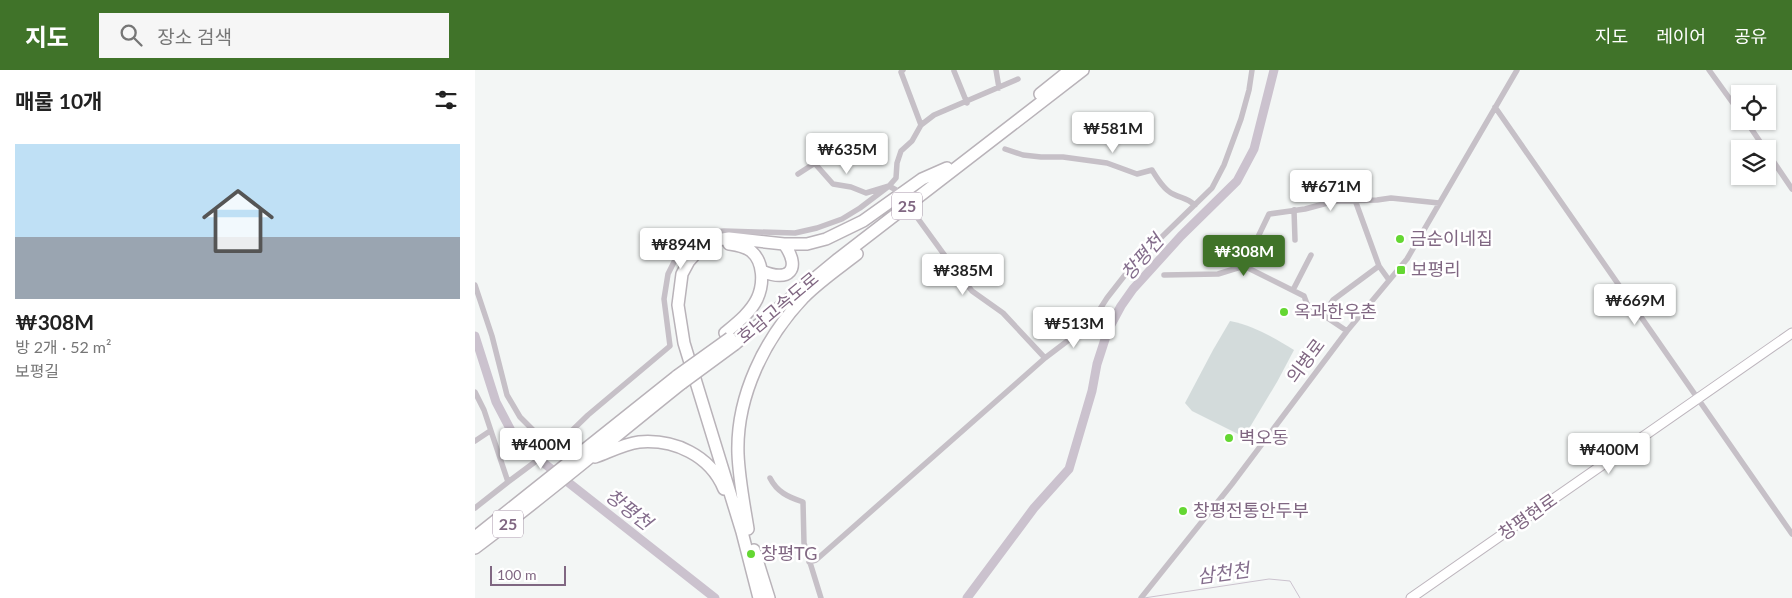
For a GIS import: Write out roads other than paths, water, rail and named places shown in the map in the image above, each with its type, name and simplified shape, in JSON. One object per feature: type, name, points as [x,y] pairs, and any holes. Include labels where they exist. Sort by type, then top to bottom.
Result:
[{"type":"highway","name":"호남고속도로","points":[[475,548],[837,250],[947,168],[1070,70]]},
{"type":"highway","name":"호남고속도로","points":[[730,338],[837,259],[1083,70]]},
{"type":"highway","points":[[769,598],[745,532],[684,343],[678,305],[682,274],[689,261],[711,241],[729,238],[784,244],[807,244],[826,239],[863,221],[922,179],[947,168]]},
{"type":"highway","points":[[745,532],[738,453],[739,430],[744,402],[752,378],[765,350],[782,323],[815,287],[867,246],[888,220]]},
{"type":"highway","points":[[730,338],[757,299],[761,286],[762,271],[757,259],[751,252],[741,246],[728,244],[715,246],[695,263],[689,276],[685,312],[692,346],[713,410],[745,532],[759,598]]},
{"type":"highway","points":[[762,271],[775,276],[781,276],[791,269],[792,255],[784,244]]},
{"type":"highway","points":[[582,458],[637,442],[659,442],[675,445],[689,451],[702,459],[717,475],[745,532]]},
{"type":"highway","name":"호남고속도로","points":[[475,537],[536,496]]},
{"type":"main road","name":"창평현로","points":[[1411,598],[1792,333]]},
{"type":"street","points":[[996,70],[999,88]]},
{"type":"street","points":[[809,562],[816,560],[1045,358],[1091,323],[1107,298],[1132,266],[1212,188],[1224,165],[1241,119],[1252,70]]},
{"type":"street","name":"의병로","points":[[1141,598],[1232,484],[1347,331],[1410,254],[1517,70]]},
{"type":"street","points":[[1709,70],[1731,101]]},
{"type":"street","points":[[900,71],[921,125]]},
{"type":"street","points":[[953,71],[967,103]]},
{"type":"street","points":[[475,508],[552,448],[587,415],[670,346],[664,300],[668,274],[679,252],[691,241],[707,233],[724,231],[795,233],[817,228],[842,218],[860,208],[889,186],[896,178],[897,163],[901,151],[912,141],[921,125],[935,115],[967,103],[1018,79]]},
{"type":"street","points":[[1495,107],[1792,534]]},
{"type":"street","points":[[1005,149],[1023,155],[1063,157],[1107,163],[1137,174],[1152,170],[1163,186],[1172,194],[1188,198],[1195,205]]},
{"type":"street","points":[[810,158],[833,184],[851,187],[866,193],[889,186],[896,190]]},
{"type":"street","points":[[798,174],[815,163]]},
{"type":"street","points":[[1776,165],[1792,189]]},
{"type":"street","points":[[1244,266],[1269,214],[1335,200],[1391,198],[1439,203]]},
{"type":"street","points":[[1355,200],[1379,266],[1389,280]]},
{"type":"street","points":[[911,209],[972,291],[1003,313],[1045,358]]},
{"type":"street","points":[[1294,210],[1295,240]]},
{"type":"street","points":[[1293,290],[1311,255]]},
{"type":"street","points":[[1164,275],[1218,274],[1244,266],[1304,296],[1307,304],[1347,331]]},
{"type":"street","points":[[1323,315],[1333,300],[1379,266]]},
{"type":"street","points":[[475,286],[507,395],[520,417],[552,448]]},
{"type":"street","points":[[476,395],[484,410],[508,482]]},
{"type":"street","points":[[475,441],[490,431]]},
{"type":"street","points":[[770,478],[775,488],[788,497],[803,502],[804,542],[821,598]]},
{"type":"waterway","name":"창평천","points":[[967,598],[1034,508],[1069,469],[1092,391],[1097,364],[1108,330],[1121,306],[1133,289],[1181,236],[1237,181],[1254,149],[1274,70]]},
{"type":"waterway","name":"창평천","points":[[475,336],[496,402],[517,442],[715,598]]},
{"type":"waterway","name":"삼천천","points":[[1144,598],[1269,579],[1290,581],[1300,598]]},
{"type":"place","name":"금순이네집","points":[[1400,239]]},
{"type":"place","name":"보평리","points":[[1401,270]]},
{"type":"place","name":"옥과한우촌","points":[[1284,312]]},
{"type":"place","name":"벽오동","points":[[1229,438]]},
{"type":"place","name":"창평전통안두부","points":[[1183,511]]},
{"type":"place","name":"창평TG","points":[[751,554]]}]
